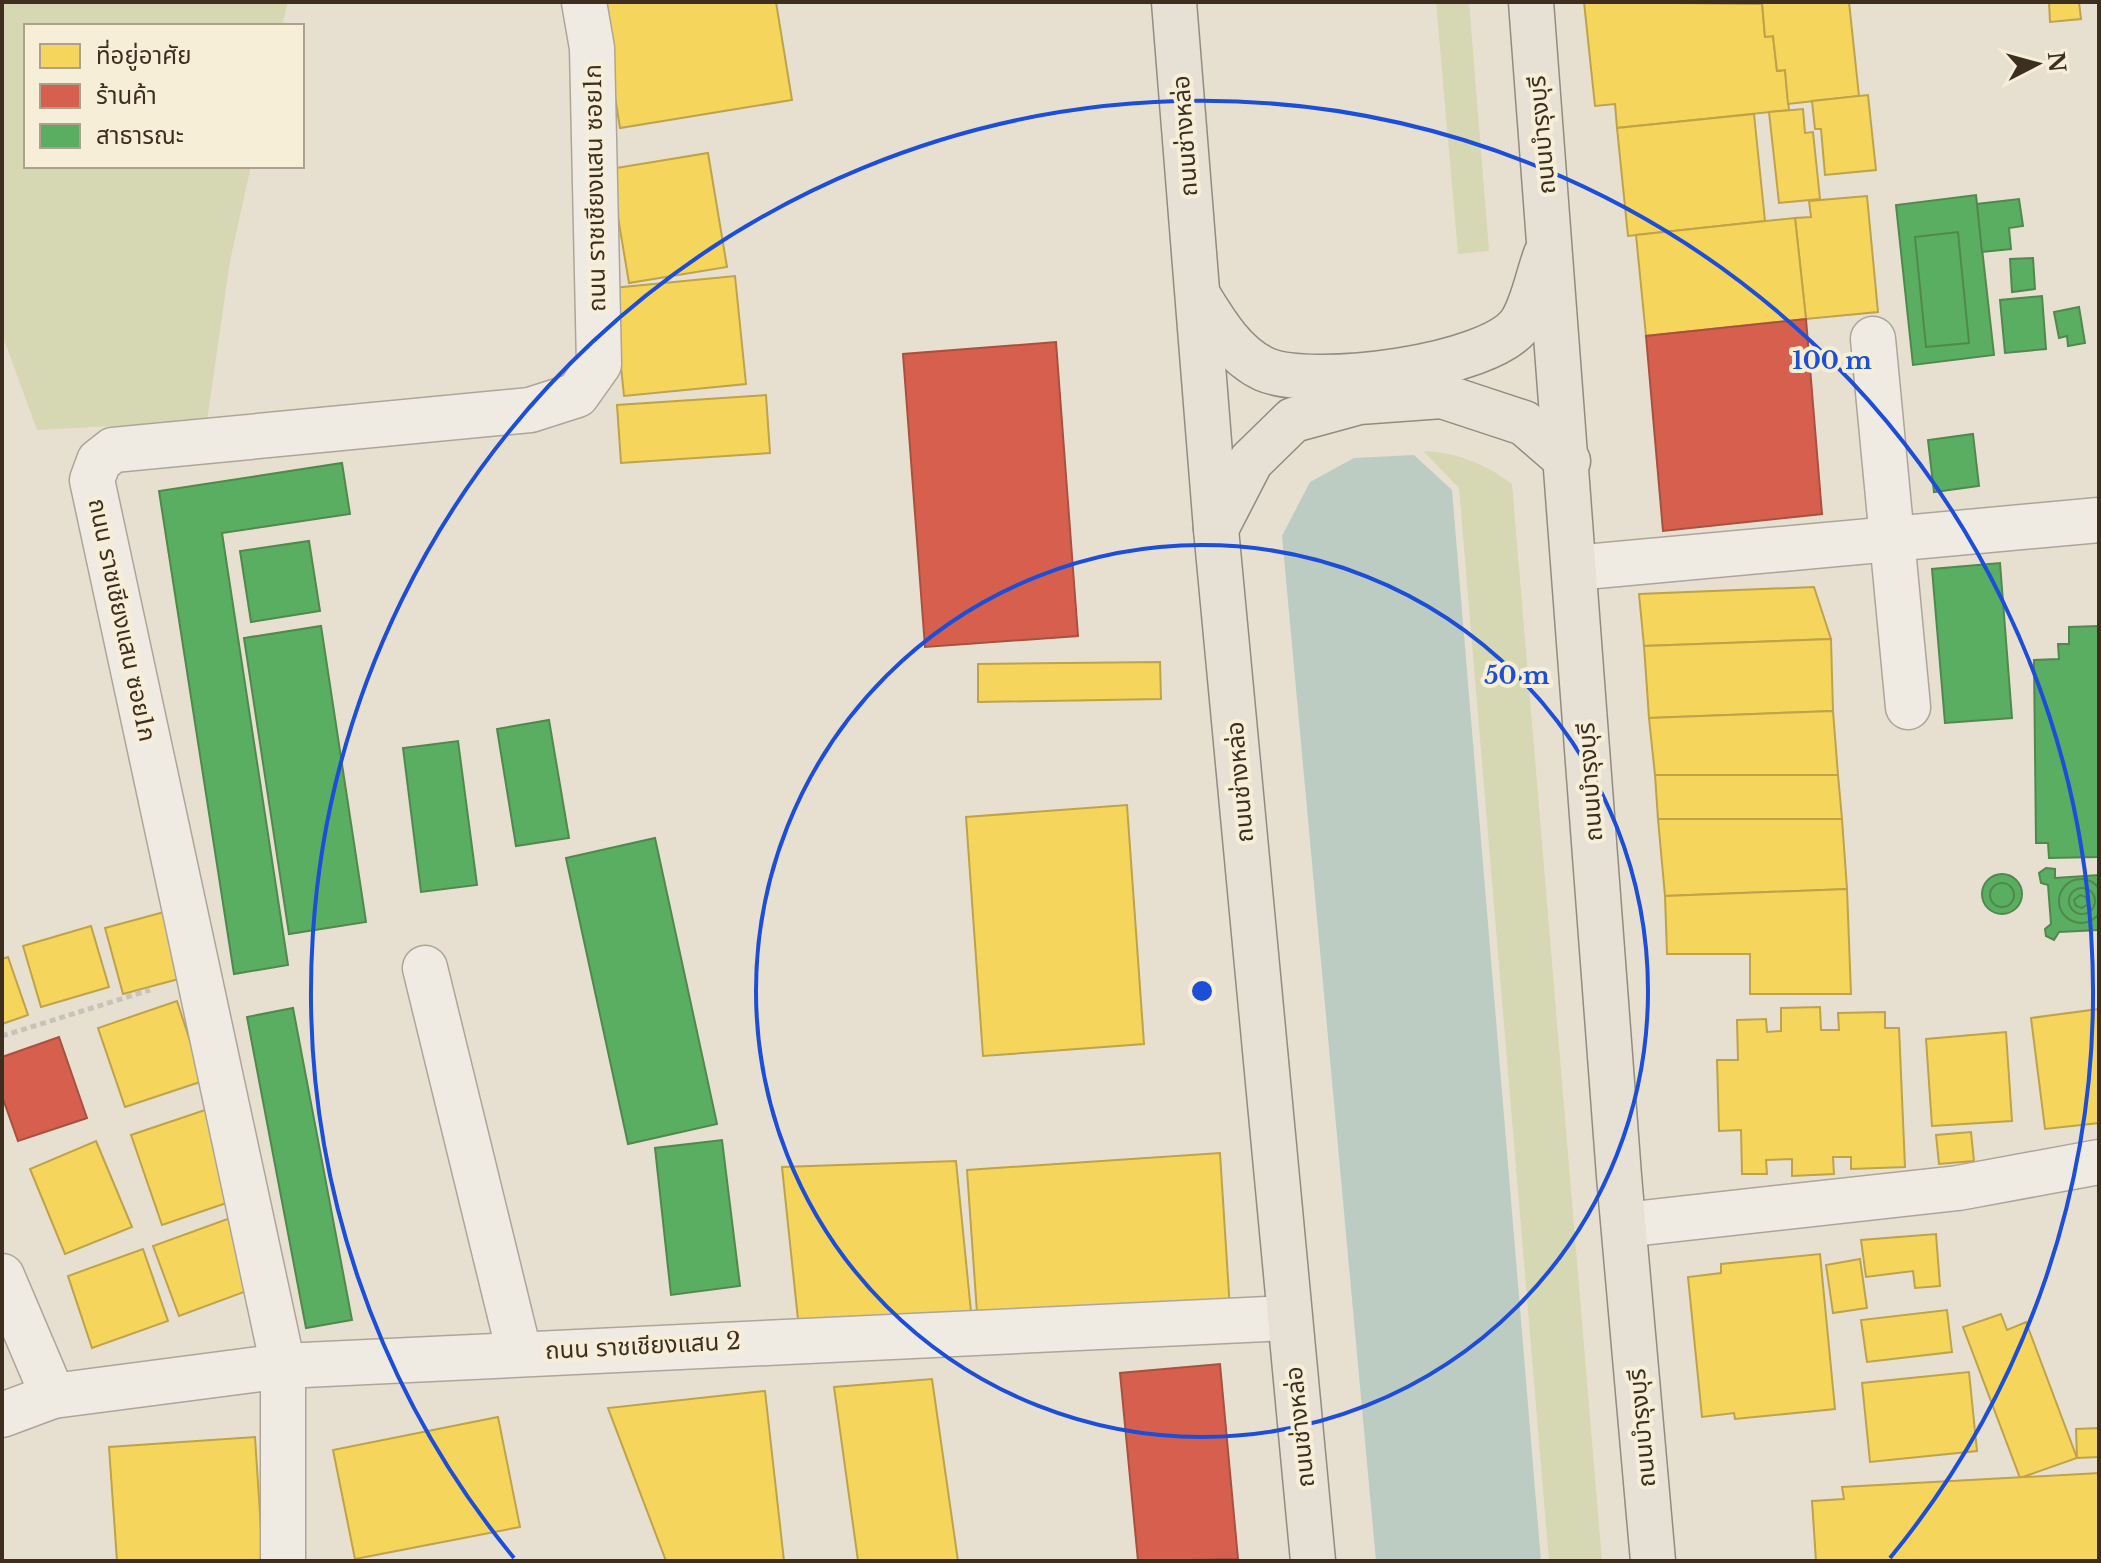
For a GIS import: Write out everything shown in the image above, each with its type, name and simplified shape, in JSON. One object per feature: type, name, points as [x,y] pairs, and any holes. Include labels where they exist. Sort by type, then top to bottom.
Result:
[{"type":"main road","name":"ถนนช่างหล่อ","points":[[1174,2],[1216,529],[1313,1561]]},
{"type":"main road","name":"ถนนบำรุงบุรี","points":[[1531,2],[1624,1225],[1653,1561]]},
{"type":"main road","points":[[1197,294],[1221,332],[1262,369],[1298,379],[1415,370],[1483,350],[1521,325],[1551,240]]},
{"type":"main road","points":[[1216,529],[1251,461],[1293,420],[1359,402],[1442,396],[1524,423],[1568,461]]},
{"type":"street","name":"ถนน ราชเชียงแสน ซอย1ก","points":[[283,1561],[283,1366],[92,480],[99,461],[113,450],[530,410],[577,395],[599,364],[592,48],[584,2]]},
{"type":"street","points":[[1873,339],[1908,707]]},
{"type":"street","points":[[1574,568],[2099,520]]},
{"type":"street","points":[[425,968],[519,1352]]},
{"type":"street","points":[[1624,1225],[1958,1188],[2099,1162]]},
{"type":"street","points":[[2,1276],[53,1396]]},
{"type":"street","name":"ถนน ราชเชียงแสน 2","points":[[2,1415],[53,1396],[283,1366],[519,1352],[1289,1318]]},
{"type":"path","points":[[2,1036],[199,975]]},
{"type":"green space","points":[[2,2],[288,2],[282,24],[24,24],[24,168],[251,168],[230,261],[207,421],[37,430],[2,334]]},
{"type":"green space","points":[[1436,2],[1469,2],[1489,251],[1458,254]]},
{"type":"green space","points":[[1423,451],[1470,460],[1512,484],[1602,1561],[1549,1561],[1459,488]]},
{"type":"shaded area","points":[[1414,455],[1452,490],[1541,1561],[1376,1561],[1282,536],[1310,482],[1354,458]]},
{"type":"building: ที่อยู่อาศัย","points":[[600,2],[776,2],[792,100],[620,128]]},
{"type":"building: ที่อยู่อาศัย","points":[[1584,2],[1762,4],[1765,37],[1773,36],[1777,71],[1785,70],[1789,110],[1617,128],[1615,104],[1595,106]]},
{"type":"building: ที่อยู่อาศัย","points":[[1762,2],[1849,2],[1859,96],[1788,104],[1785,70],[1777,71],[1773,36],[1765,37]]},
{"type":"building: ที่อยู่อาศัย","points":[[2049,2],[2079,2],[2081,19],[2050,22]]},
{"type":"building: ที่อยู่อาศัย","points":[[1868,95],[1876,170],[1825,175],[1821,129],[1815,129],[1812,101]]},
{"type":"building: ที่อยู่อาศัย","points":[[1803,109],[1805,133],[1813,132],[1820,199],[1779,203],[1769,112]]},
{"type":"building: ที่อยู่อาศัย","points":[[1754,114],[1765,221],[1628,236],[1617,128]]},
{"type":"building: ที่อยู่อาศัย","points":[[708,153],[727,267],[629,283],[610,169]]},
{"type":"building: ที่อยู่อาศัย","points":[[1867,196],[1878,312],[1806,319],[1795,218],[1811,217],[1809,201]]},
{"type":"building: ที่อยู่อาศัย","points":[[1795,218],[1806,319],[1646,336],[1636,235]]},
{"type":"building: ที่อยู่อาศัย","points":[[735,276],[746,384],[624,396],[613,288]]},
{"type":"building: ที่อยู่อาศัย","points":[[766,395],[770,453],[621,463],[617,405]]},
{"type":"building: ที่อยู่อาศัย","points":[[1814,587],[1831,639],[1644,646],[1639,594]]},
{"type":"building: ที่อยู่อาศัย","points":[[1831,639],[1833,711],[1649,718],[1644,646]]},
{"type":"building: ที่อยู่อาศัย","points":[[1160,662],[1161,699],[978,702],[978,664]]},
{"type":"building: ที่อยู่อาศัย","points":[[1833,711],[1838,775],[1655,775],[1649,718]]},
{"type":"building: ที่อยู่อาศัย","points":[[1655,775],[1838,775],[1842,819],[1658,819]]},
{"type":"building: ที่อยู่อาศัย","points":[[1127,805],[1144,1044],[983,1056],[966,817]]},
{"type":"building: ที่อยู่อาศัย","points":[[1658,819],[1842,819],[1847,889],[1665,896]]},
{"type":"building: ที่อยู่อาศัย","points":[[1847,889],[1851,994],[1750,994],[1750,954],[1667,954],[1665,896]]},
{"type":"building: ที่อยู่อาศัย","points":[[179,908],[197,974],[123,994],[105,928]]},
{"type":"building: ที่อยู่อาศัย","points":[[91,926],[109,987],[41,1007],[23,946]]},
{"type":"building: ที่อยู่อาศัย","points":[[8,957],[28,1015],[2,1024],[2,959]]},
{"type":"building: ที่อยู่อาศัย","points":[[177,1001],[203,1081],[125,1107],[98,1028]]},
{"type":"building: ที่อยู่อาศัย","points":[[1820,1007],[1821,1030],[1839,1030],[1838,1013],[1885,1012],[1885,1028],[1899,1028],[1905,1167],[1851,1169],[1851,1157],[1833,1157],[1834,1174],[1792,1176],[1792,1159],[1766,1160],[1767,1174],[1742,1174],[1741,1130],[1719,1131],[1717,1060],[1738,1060],[1737,1020],[1766,1019],[1767,1032],[1781,1031],[1781,1008]]},
{"type":"building: ที่อยู่อาศัย","points":[[2099,1009],[2099,1123],[2045,1129],[2031,1018]]},
{"type":"building: ที่อยู่อาศัย","points":[[2006,1032],[2012,1121],[1932,1126],[1926,1039]]},
{"type":"building: ที่อยู่อาศัย","points":[[211,1108],[241,1198],[162,1225],[131,1135]]},
{"type":"building: ที่อยู่อาศัย","points":[[1971,1132],[1974,1161],[1939,1164],[1936,1135]]},
{"type":"building: ที่อยู่อาศัย","points":[[96,1141],[132,1227],[65,1254],[30,1169]]},
{"type":"building: ที่อยู่อาศัย","points":[[1220,1153],[1230,1310],[978,1327],[967,1170]]},
{"type":"building: ที่อยู่อาศัย","points":[[956,1161],[972,1322],[799,1329],[782,1167]]},
{"type":"building: ที่อยู่อาศัย","points":[[233,1217],[260,1286],[179,1316],[153,1246]]},
{"type":"building: ที่อยู่อาศัย","points":[[1936,1234],[1940,1286],[1915,1288],[1913,1271],[1866,1277],[1861,1240]]},
{"type":"building: ที่อยู่อาศัย","points":[[143,1249],[168,1321],[92,1348],[68,1276]]},
{"type":"building: ที่อยู่อาศัย","points":[[1820,1254],[1835,1409],[1735,1419],[1734,1413],[1702,1417],[1688,1277],[1721,1273],[1721,1264]]},
{"type":"building: ที่อยู่อาศัย","points":[[1860,1259],[1867,1308],[1833,1313],[1826,1265]]},
{"type":"building: ที่อยู่อาศัย","points":[[1947,1310],[1952,1352],[1867,1362],[1861,1320]]},
{"type":"building: ที่อยู่อาศัย","points":[[2001,1314],[2007,1330],[2026,1322],[2077,1458],[2020,1478],[1963,1327]]},
{"type":"building: ที่อยู่อาศัย","points":[[1969,1372],[1977,1451],[1870,1462],[1862,1383]]},
{"type":"building: ที่อยู่อาศัย","points":[[932,1379],[958,1561],[858,1561],[834,1387]]},
{"type":"building: ที่อยู่อาศัย","points":[[765,1391],[784,1561],[666,1561],[608,1408]]},
{"type":"building: ที่อยู่อาศัย","points":[[498,1417],[520,1527],[355,1559],[333,1450]]},
{"type":"building: ที่อยู่อาศัย","points":[[2099,1428],[2099,1457],[2077,1458],[2076,1429]]},
{"type":"building: ที่อยู่อาศัย","points":[[255,1437],[263,1560],[117,1561],[109,1447]]},
{"type":"building: ที่อยู่อาศัย","points":[[2099,1473],[2099,1561],[1816,1561],[1812,1501],[1844,1499],[1842,1487]]},
{"type":"building: ร้านค้า","points":[[1806,319],[1822,514],[1663,531],[1646,336]]},
{"type":"building: ร้านค้า","points":[[1056,342],[1078,636],[925,647],[903,354]]},
{"type":"building: ร้านค้า","points":[[59,1037],[87,1118],[18,1141],[2,1096],[2,1057]]},
{"type":"building: ร้านค้า","points":[[1220,1364],[1238,1559],[1138,1561],[1120,1373]]},
{"type":"building: สาธารณะ","points":[[1976,195],[1994,355],[1913,365],[1896,205]]},
{"type":"building: สาธารณะ","points":[[2019,199],[2023,226],[2009,228],[2011,249],[1982,252],[1977,204]]},
{"type":"building: สาธารณะ","points":[[1958,232],[1969,343],[1926,347],[1915,237]]},
{"type":"building: สาธารณะ","points":[[2033,258],[2035,289],[2012,292],[2010,259]]},
{"type":"building: สาธารณะ","points":[[2042,296],[2046,349],[2005,353],[2000,300]]},
{"type":"building: สาธารณะ","points":[[2079,307],[2085,343],[2068,346],[2067,336],[2059,338],[2054,312]]},
{"type":"building: สาธารณะ","points":[[1973,434],[1979,486],[1934,492],[1928,440]]},
{"type":"building: สาธารณะ","points":[[342,463],[350,514],[222,533],[288,965],[234,974],[159,491]]},
{"type":"building: สาธารณะ","points":[[309,541],[320,611],[251,622],[240,551]]},
{"type":"building: สาธารณะ","points":[[2000,563],[2012,718],[1945,723],[1932,569]]},
{"type":"building: สาธารณะ","points":[[321,626],[366,922],[289,934],[244,638]]},
{"type":"building: สาธารณะ","points":[[2099,626],[2099,857],[2049,858],[2048,843],[2036,843],[2034,660],[2059,659],[2058,644],[2069,644],[2069,627]]},
{"type":"building: สาธารณะ","points":[[549,720],[569,838],[516,846],[497,729]]},
{"type":"building: สาธารณะ","points":[[458,741],[477,885],[421,892],[403,748]]},
{"type":"building: สาธารณะ","points":[[655,838],[717,1124],[628,1144],[566,858]]},
{"type":"building: สาธารณะ","points":[[2046,868],[2055,869],[2055,878],[2099,875],[2099,930],[2059,932],[2054,940],[2046,936],[2045,929],[2051,924],[2048,885],[2041,883],[2039,873]]},
{"type":"building: สาธารณะ","points":[[2002,874],[2016,880],[2022,894],[2016,908],[2002,914],[1988,908],[1982,894],[1988,880]]},
{"type":"building: สาธารณะ","points":[[2073,881],[2089,881],[2101,893],[2101,909],[2089,921],[2073,921],[2061,909],[2061,893]]},
{"type":"building: สาธารณะ","points":[[2002,883],[2013,890],[2014,895],[2007,906],[2002,907],[1991,900],[1990,895],[1997,884]]},
{"type":"building: สาธารณะ","points":[[2082,888],[2092,891],[2095,901],[2092,911],[2082,914],[2072,911],[2069,901],[2072,891]]},
{"type":"building: สาธารณะ","points":[[2080,895],[2086,897],[2088,904],[2082,908],[2076,906],[2074,900]]},
{"type":"building: สาธารณะ","points":[[293,1008],[352,1320],[306,1328],[247,1017]]},
{"type":"building: สาธารณะ","points":[[722,1140],[740,1286],[671,1295],[655,1148]]}]
